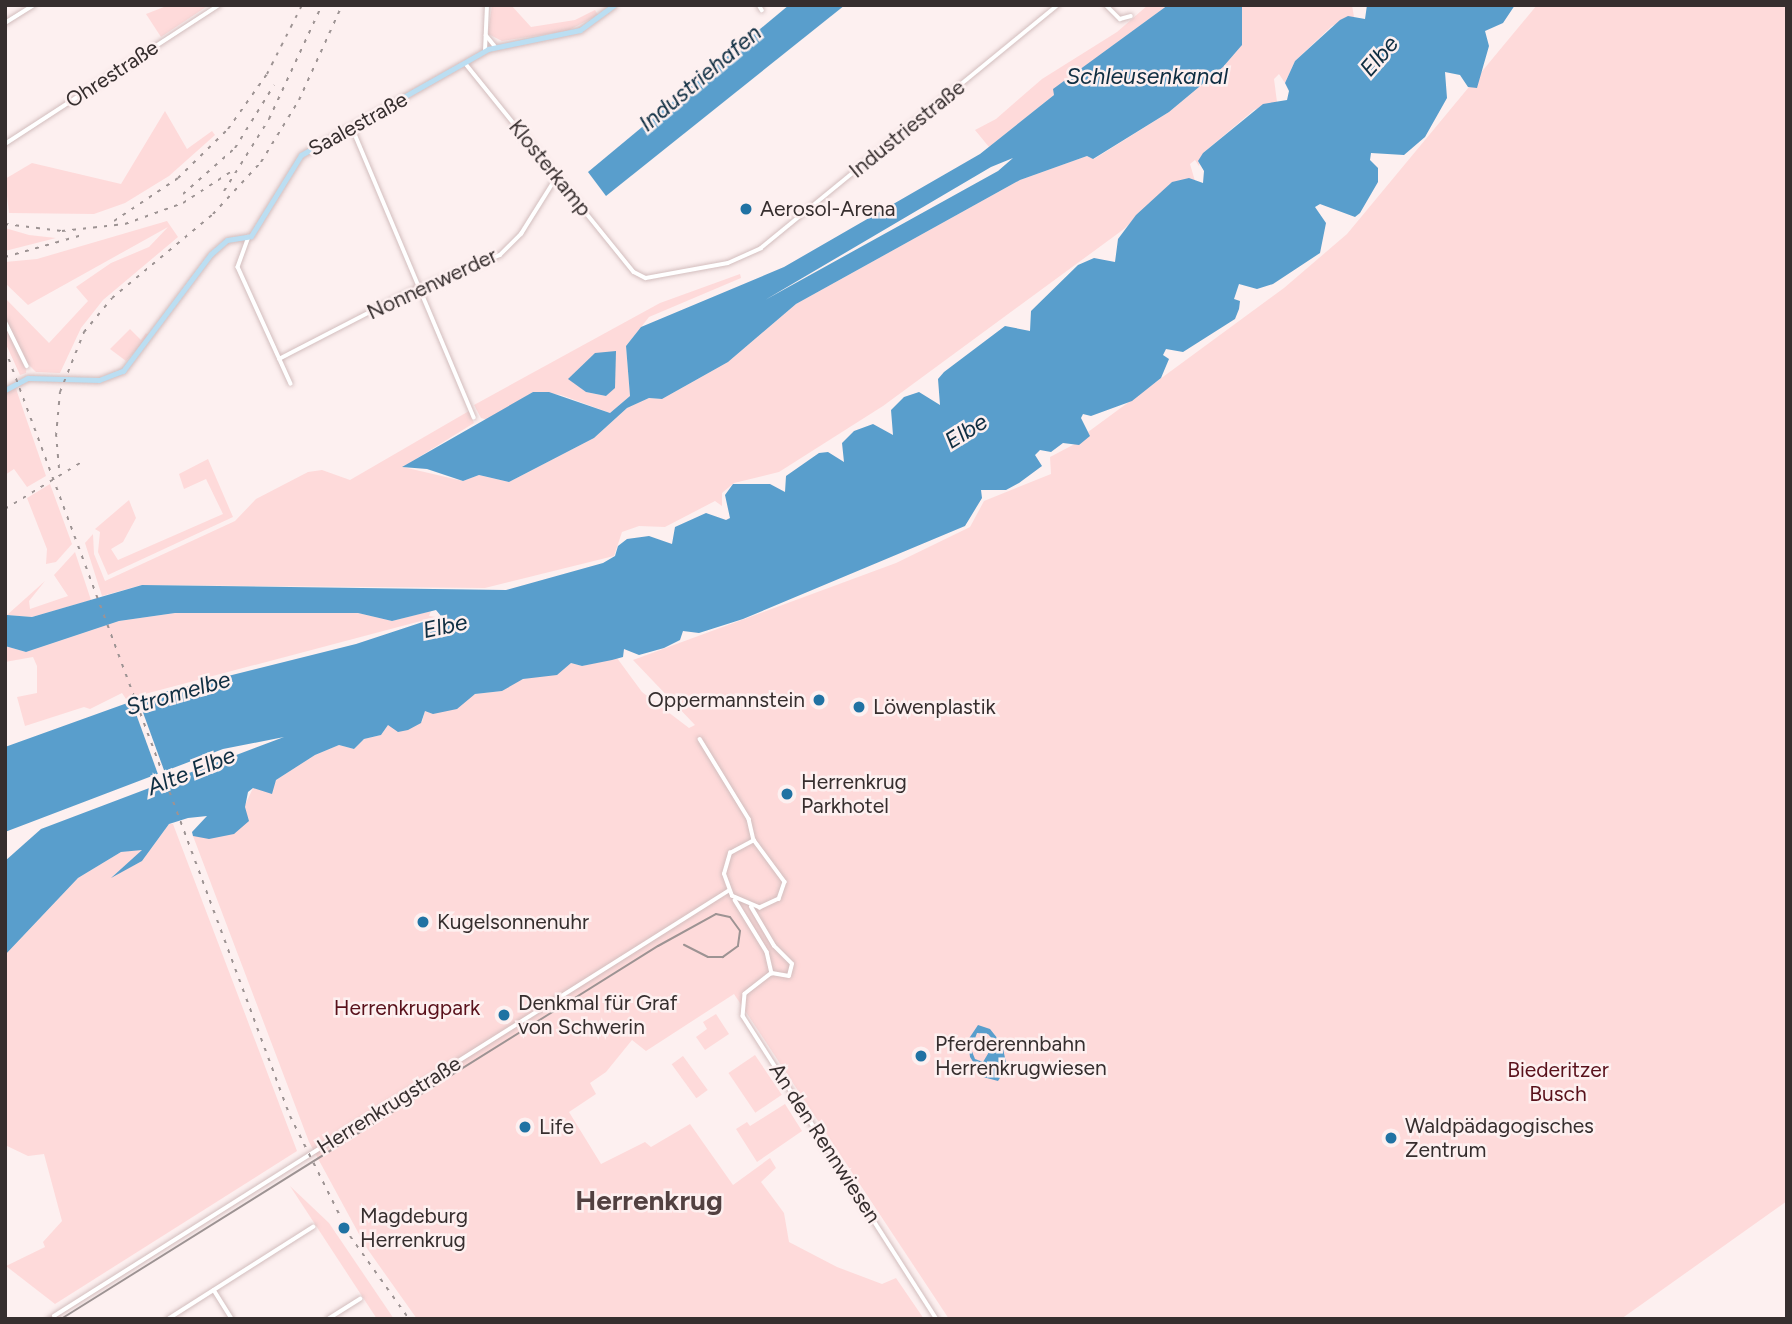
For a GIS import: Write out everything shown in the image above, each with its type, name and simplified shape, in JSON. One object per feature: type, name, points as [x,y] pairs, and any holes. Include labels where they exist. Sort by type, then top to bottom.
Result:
[{"type":"main road","name":"Saalestraße","points":[[249,237],[298,158],[495,46],[580,30],[614,5]]},
{"type":"main road","points":[[5,390],[23,380],[99,380],[123,371],[204,261],[227,240],[249,237]]},
{"type":"street","points":[[5,23],[34,5]]},
{"type":"street","name":"Ohrestraße","points":[[5,144],[219,5]]},
{"type":"street","points":[[485,51],[487,5]]},
{"type":"street","name":"Industriestraße","points":[[634,272],[646,278],[723,264],[761,248],[1058,5]]},
{"type":"street","points":[[1106,5],[1120,19],[1131,16]]},
{"type":"street","points":[[485,33],[495,46]]},
{"type":"street","name":"Klosterkamp","points":[[466,64],[634,272]]},
{"type":"street","points":[[352,127],[474,417]]},
{"type":"street","name":"Nonnenwerder","points":[[279,359],[420,288],[500,255],[521,234],[556,177]]},
{"type":"street","points":[[249,237],[237,263],[290,384]]},
{"type":"street","points":[[5,321],[27,366]]},
{"type":"street","points":[[700,739],[747,816],[754,840],[786,884],[777,900],[751,907],[732,896]]},
{"type":"street","points":[[754,840],[727,858],[729,891],[767,952],[772,974]]},
{"type":"street","name":"Herrenkrugstraße","points":[[53,1318],[729,891]]},
{"type":"street","name":"An den Rennwiesen","points":[[751,907],[774,946],[792,964],[787,977],[772,974],[745,994],[743,1016],[937,1319]]},
{"type":"street","points":[[168,1319],[313,1227]]},
{"type":"street","points":[[214,1290],[232,1319]]},
{"type":"street","points":[[328,1319],[359,1299]]},
{"type":"green space","points":[[169,5],[209,5],[161,37],[146,14]]},
{"type":"green space","points":[[492,5],[511,5],[531,27],[575,20],[595,10],[598,15],[567,31],[502,41],[488,34]]},
{"type":"green space","points":[[1148,5],[1168,5],[1054,89],[1054,95],[989,147],[975,130],[996,119],[1042,79],[1117,32]]},
{"type":"green space","points":[[1242,5],[1352,5],[1354,17],[1332,26],[1295,61],[1285,83],[1279,74],[1274,79],[1277,102],[1254,110],[1203,153],[1199,166],[1195,160],[1190,164],[1195,181],[1172,182],[1124,229],[883,406],[779,472],[734,483],[722,493],[722,506],[715,501],[665,527],[639,526],[622,532],[614,556],[485,588],[142,585],[102,596],[85,543],[93,534],[94,554],[105,581],[235,521],[256,499],[308,472],[322,470],[350,480],[469,411],[474,423],[403,467],[463,481],[479,475],[509,482],[594,438],[627,408],[649,398],[662,399],[728,362],[796,304],[1020,180],[1087,156],[1094,159],[1169,112],[1223,67],[1241,46]]},
{"type":"green space","points":[[1537,5],[1787,5],[1787,1201],[1621,1319],[949,1319],[734,994],[646,1051],[632,1040],[606,1072],[590,1083],[596,1094],[569,1112],[601,1164],[645,1142],[651,1147],[690,1124],[733,1185],[770,1158],[776,1168],[761,1182],[784,1213],[789,1242],[837,1267],[882,1284],[896,1278],[924,1319],[417,1319],[366,1247],[309,1142],[193,836],[232,833],[253,788],[272,788],[276,780],[315,755],[339,745],[354,749],[364,739],[381,735],[388,725],[422,722],[425,710],[443,711],[475,694],[502,691],[512,683],[571,663],[582,666],[617,658],[642,692],[689,728],[695,725],[633,660],[896,563],[970,527],[984,501],[1051,474],[1050,457],[1090,436],[1088,432],[1284,288],[1347,234]]},
{"type":"green space","points":[[165,111],[187,149],[212,131],[215,135],[169,176],[125,203],[94,214],[9,213],[5,179],[32,163],[121,184]]},
{"type":"green space","points":[[167,221],[178,237],[103,300],[81,328],[60,373],[36,372],[27,363],[26,373],[20,375],[5,342],[5,298],[49,343],[88,301],[76,287],[111,263],[149,247],[168,227],[28,305],[5,283],[5,262],[37,259]]},
{"type":"green space","points":[[5,228],[29,235],[56,238],[5,251]]},
{"type":"green space","points":[[740,274],[741,278],[649,317],[626,346],[630,396],[610,413],[561,395],[533,392],[488,420],[481,418],[474,405],[660,303]],"holes":[[[615,351],[615,387],[606,396],[586,392]]]},
{"type":"green space","points":[[130,329],[141,340],[146,333],[149,336],[126,361],[110,349]]},
{"type":"green space","points":[[15,386],[46,476],[27,487],[14,469],[5,475],[5,393]]},
{"type":"green space","points":[[208,459],[233,517],[108,575],[98,552],[100,532],[95,529],[129,500],[136,518],[123,542],[111,549],[118,560],[223,514],[206,479],[184,489],[179,474]]},
{"type":"green space","points":[[50,484],[72,544],[56,562],[46,564],[47,549],[27,498]]},
{"type":"green space","points":[[75,552],[91,600],[32,617],[7,615],[45,581],[29,601],[30,609],[68,596],[54,575]]},
{"type":"green space","points":[[431,611],[429,616],[436,617],[126,699],[122,693],[90,709],[84,707],[25,726],[17,697],[37,693],[37,666],[33,657],[5,662],[5,646],[26,652],[119,621],[175,613],[358,613],[392,621]]},
{"type":"green space","points":[[169,824],[173,824],[297,1151],[55,1304],[6,1266],[45,1247],[43,1242],[62,1221],[44,1154],[28,1156],[5,1145],[5,955],[78,878],[121,852],[144,849],[113,876],[142,861]]},
{"type":"green space","points":[[716,1014],[729,1034],[705,1050],[696,1037],[707,1029],[703,1022]]},
{"type":"green space","points":[[755,1055],[782,1095],[755,1113],[728,1073]]},
{"type":"green space","points":[[683,1056],[708,1090],[696,1098],[672,1064]]},
{"type":"green space","points":[[785,1104],[802,1131],[757,1162],[736,1129],[747,1122],[750,1126]]},
{"type":"green space","points":[[290,1186],[329,1223],[394,1319],[377,1319]]},
{"type":"water","points":[[789,5],[845,5],[606,196],[588,172]]},
{"type":"water","name":"Schleusenkanal","points":[[1168,5],[1242,5],[1242,45],[1223,67],[1169,112],[1093,159],[1087,156],[1020,180],[796,304],[728,362],[662,399],[649,398],[627,408],[594,438],[509,482],[479,475],[463,481],[427,469],[402,467],[533,392],[549,392],[610,413],[630,396],[626,346],[641,327],[784,267],[980,154],[1054,95],[1053,89]],"holes":[[[1013,158],[998,171],[765,300],[991,167]]]},
{"type":"water","points":[[1367,5],[1515,5],[1503,23],[1485,31],[1489,46],[1477,88],[1468,87],[1460,75],[1445,72],[1447,98],[1425,137],[1404,155],[1371,153],[1370,160],[1378,168],[1378,182],[1360,213],[1355,217],[1320,204],[1315,207],[1326,223],[1320,253],[1273,284],[1257,289],[1239,284],[1234,299],[1240,301],[1235,319],[1183,352],[1166,349],[1163,355],[1169,359],[1161,378],[1132,401],[1091,416],[1083,414],[1081,418],[1090,436],[1079,445],[1063,443],[1051,452],[1040,450],[1035,455],[1042,466],[1019,483],[1006,490],[981,490],[982,498],[965,526],[743,619],[699,633],[683,631],[680,640],[664,648],[639,655],[624,649],[623,657],[612,660],[582,666],[571,663],[557,675],[523,679],[502,691],[475,694],[457,709],[433,714],[425,711],[421,723],[408,730],[398,732],[388,725],[381,735],[364,739],[354,749],[339,745],[315,755],[276,780],[272,794],[253,788],[248,792],[245,807],[249,821],[234,834],[209,839],[193,836],[192,832],[207,816],[188,818],[169,824],[142,861],[111,878],[142,850],[121,852],[78,878],[5,955],[5,861],[41,829],[284,737],[223,749],[5,832],[5,747],[144,697],[356,644],[441,616],[436,610],[392,621],[358,613],[175,613],[119,621],[26,652],[5,646],[7,615],[32,617],[142,585],[506,590],[603,563],[615,556],[618,546],[627,539],[649,536],[672,544],[675,527],[706,513],[726,520],[730,518],[725,495],[733,484],[770,484],[785,492],[786,476],[819,453],[828,452],[844,462],[842,443],[854,431],[873,424],[893,435],[891,410],[904,397],[919,392],[940,405],[938,379],[944,372],[1005,326],[1030,331],[1031,311],[1078,265],[1094,258],[1115,262],[1118,239],[1136,215],[1172,182],[1189,178],[1203,183],[1204,171],[1198,161],[1203,153],[1263,104],[1287,100],[1289,91],[1285,83],[1295,61],[1340,20],[1348,16],[1365,19]]},
{"type":"water","points":[[616,351],[615,388],[606,396],[586,392],[568,379],[595,353]]},
{"type":"water","points":[[978,1025],[990,1029],[1002,1044],[1007,1067],[998,1081],[983,1077],[970,1057],[968,1040]],"holes":[[[977,1033],[988,1034],[995,1042],[983,1062],[975,1059],[971,1049]]]},
{"type":"pier","points":[[137,696],[165,774],[159,776],[130,698]]},
{"type":"tram line","points":[[61,1319],[658,946],[716,914],[730,917],[740,931],[738,946],[723,957],[708,957],[684,945]]},
{"type":"railway","points":[[114,221],[178,178],[228,129],[267,74],[302,5]]},
{"type":"railway","points":[[224,191],[269,119],[322,5]]},
{"type":"railway","points":[[59,468],[56,436],[60,392],[84,332],[112,298],[213,214],[261,162],[299,100],[342,5]]},
{"type":"railway","points":[[183,194],[235,148],[274,85]]},
{"type":"railway","points":[[5,224],[62,231],[125,224],[183,203],[232,171]]},
{"type":"railway","points":[[5,257],[86,234]]},
{"type":"railway","points":[[5,349],[290,1116],[350,1236],[409,1319]]},
{"type":"railway","points":[[5,509],[80,463]]},
{"type":"place","name":"Aerosol-Arena","points":[[746,209]]},
{"type":"place","name":"Oppermannstein","points":[[819,700]]},
{"type":"place","name":"Löwenplastik","points":[[859,707]]},
{"type":"place","name":"Herrenkrug Parkhotel","points":[[787,794]]},
{"type":"place","name":"Kugelsonnenuhr","points":[[423,922]]},
{"type":"place","name":"Denkmal für Graf von Schwerin","points":[[504,1015]]},
{"type":"place","name":"Pferderennbahn Herrenkrugwiesen","points":[[921,1056]]},
{"type":"place","name":"Life","points":[[525,1127]]},
{"type":"place","name":"Waldpädagogisches Zentrum","points":[[1391,1138]]},
{"type":"place","name":"Magdeburg Herrenkrug","points":[[344,1228]]},
{"type":"district","name":"Herrenkrug","points":[[649,1200]]},
{"type":"water label","name":"Elbe","points":[[1379,56]]},
{"type":"water label","name":"Industriehafen","points":[[700,78]]},
{"type":"water label","name":"Elbe","points":[[966,431]]},
{"type":"water label","name":"Elbe","points":[[445,626]]},
{"type":"water label","name":"Stromelbe","points":[[178,693]]},
{"type":"water label","name":"Alte Elbe","points":[[191,771]]},
{"type":"park label","name":"Herrenkrugpark","points":[[407,1008]]},
{"type":"park label","name":"Biederitzer Busch","points":[[1558,1082]]}]
